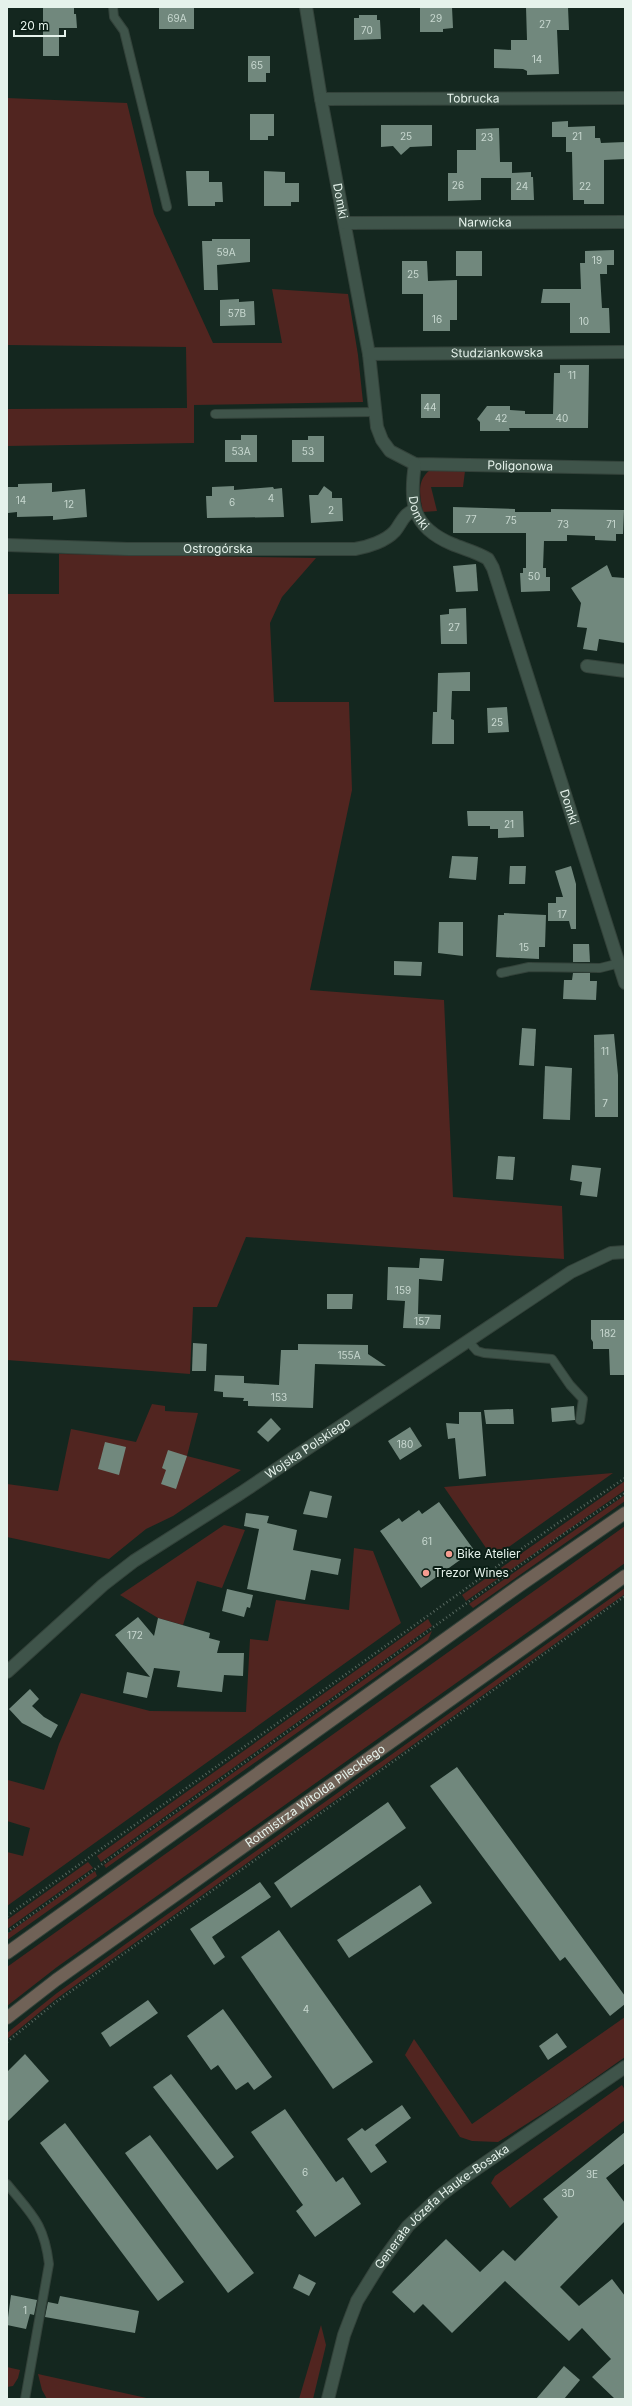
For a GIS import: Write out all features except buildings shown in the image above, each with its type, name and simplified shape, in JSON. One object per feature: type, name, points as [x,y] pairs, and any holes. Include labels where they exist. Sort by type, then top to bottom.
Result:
[{"type":"main road","points":[[7,1953],[519,1586],[625,1513]]},
{"type":"main road","name":"Rotmistrza Witolda Pileckiego","points":[[7,2018],[56,1980],[625,1576]]},
{"type":"street","name":"Domki","points":[[306,7],[321,99],[369,354],[379,434],[386,446],[394,454],[415,464],[412,495],[414,510],[433,535],[480,554],[488,559],[493,568],[517,648],[620,963],[625,983]]},
{"type":"street","name":"Tobrucka","points":[[321,99],[625,98]]},
{"type":"street","name":"Narwicka","points":[[345,223],[625,222]]},
{"type":"street","name":"Studziankowska","points":[[369,354],[625,352]]},
{"type":"street","name":"Poligonowa","points":[[415,464],[625,468]]},
{"type":"street","name":"Ostrogórska","points":[[7,545],[128,549],[355,549],[384,539],[396,529],[405,515],[414,510]]},
{"type":"street","points":[[587,666],[625,671]]},
{"type":"street","name":"Wojska Polskiego","points":[[7,1672],[103,1585],[134,1561],[241,1493],[571,1272],[611,1253],[625,1252]]},
{"type":"street","name":"Generała Józefa Hauke-Bosaka","points":[[328,2399],[344,2335],[357,2301],[378,2266],[408,2226],[435,2200],[469,2174],[625,2067]]},
{"type":"lane","points":[[113,7],[114,17],[124,31],[167,207]]},
{"type":"lane","points":[[215,414],[376,412]]},
{"type":"lane","points":[[501,974],[529,967],[600,968],[620,963]]},
{"type":"lane","points":[[468,1341],[477,1351],[484,1353],[552,1359],[570,1385],[583,1399],[580,1420]]},
{"type":"lane","points":[[7,2184],[39,2223],[46,2243],[49,2264],[25,2399]]},
{"type":"path","points":[[7,1916],[555,1525],[625,1478]]},
{"type":"path","points":[[7,1932],[525,1561],[625,1493]]},
{"type":"path","points":[[7,2042],[56,2002],[625,1596]]},
{"type":"shaded area","points":[[7,98],[127,103],[154,214],[213,343],[282,343],[272,289],[348,294],[358,355],[363,402],[194,405],[194,443],[7,446],[7,409],[187,408],[186,347],[7,345]]},
{"type":"shaded area","points":[[430,470],[465,471],[463,487],[431,487],[437,511],[423,512],[420,489],[423,479]]},
{"type":"shaded area","points":[[59,554],[316,558],[282,597],[270,623],[274,702],[349,702],[352,790],[310,990],[444,1000],[453,1197],[562,1206],[564,1259],[246,1237],[217,1307],[193,1307],[190,1374],[7,1360],[7,594],[59,594]]},
{"type":"shaded area","points":[[152,1404],[165,1406],[165,1411],[198,1413],[187,1456],[241,1470],[173,1516],[146,1529],[109,1559],[7,1537],[7,1484],[58,1491],[71,1429],[136,1442]]},
{"type":"shaded area","points":[[613,1473],[493,1558],[444,1487]]},
{"type":"shaded area","points":[[625,1481],[625,1490],[466,1601],[462,1595]]},
{"type":"shaded area","points":[[625,1495],[625,1501],[473,1608],[469,1604]]},
{"type":"shaded area","points":[[224,1525],[245,1530],[222,1588],[197,1581],[183,1625],[158,1618],[120,1595]]},
{"type":"shaded area","points":[[625,1526],[625,1563],[57,1967],[7,2006],[7,1967]]},
{"type":"shaded area","points":[[354,1548],[373,1551],[401,1623],[7,1906],[7,1852],[23,1856],[30,1828],[7,1821],[8,1780],[44,1790],[59,1744],[81,1693],[150,1711],[246,1712],[250,1639],[268,1641],[276,1600],[349,1610]]},
{"type":"shaded area","points":[[625,1588],[625,1594],[56,1999],[7,2039],[7,2033],[57,1993]]},
{"type":"shaded area","points":[[428,1619],[432,1626],[101,1862],[97,1856]]},
{"type":"shaded area","points":[[432,1631],[428,1640],[106,1868],[104,1865]]},
{"type":"shaded area","points":[[88,1862],[93,1868],[7,1929],[7,1920]]},
{"type":"shaded area","points":[[95,1871],[97,1876],[7,1940],[7,1934]]},
{"type":"shaded area","points":[[625,2017],[625,2057],[561,2102],[498,2142],[472,2141],[460,2137],[405,2055],[414,2039],[472,2124]]},
{"type":"shaded area","points":[[622,2085],[625,2090],[625,2120],[510,2208],[491,2183],[495,2176]]},
{"type":"shaded area","points":[[321,2325],[326,2345],[313,2399],[299,2399]]},
{"type":"shaded area","points":[[7,2367],[20,2370],[18,2378],[13,2386],[7,2387]]},
{"type":"shaded area","points":[[38,2374],[151,2399],[47,2399],[42,2390]]},
{"type":"place","name":"Bike Atelier","points":[[449,1554]]},
{"type":"place","name":"Trezor Wines","points":[[426,1573]]}]
